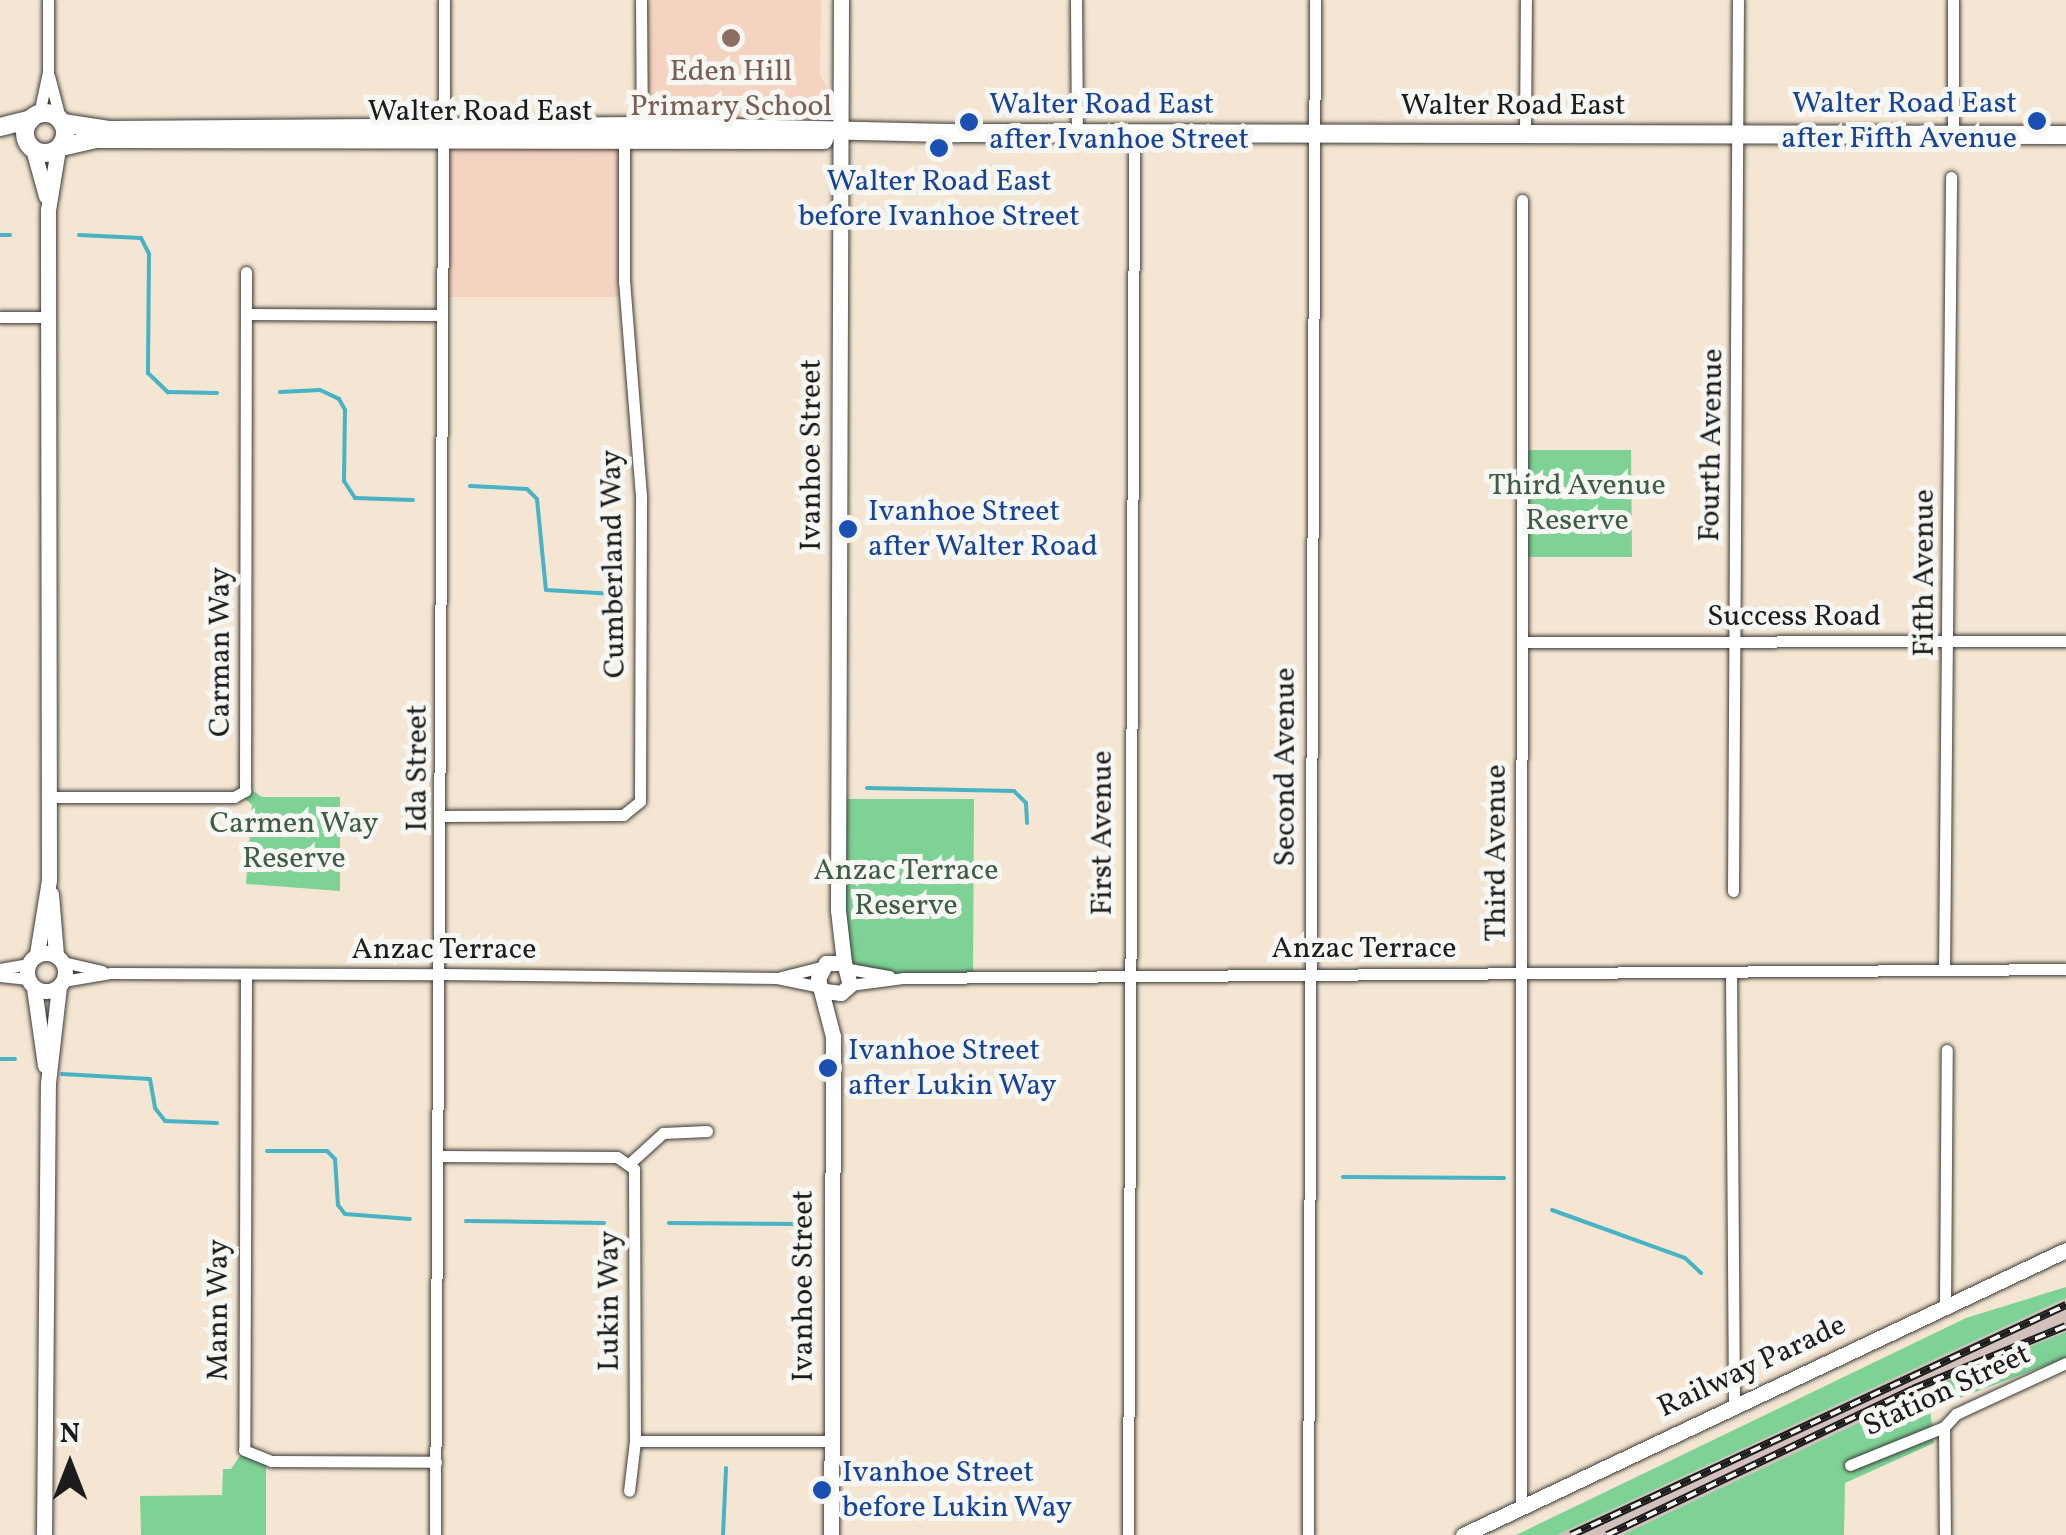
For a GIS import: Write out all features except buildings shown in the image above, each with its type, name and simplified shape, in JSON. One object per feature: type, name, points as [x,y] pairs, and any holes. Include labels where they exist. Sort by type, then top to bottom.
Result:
[{"type":"main road","name":"Walter Road East","points":[[35,117],[110,130],[2066,134]]},
{"type":"main road","points":[[0,127],[35,117]]},
{"type":"main road","points":[[31,147],[25,131],[35,117]]},
{"type":"main road","points":[[60,148],[62,120]]},
{"type":"main road","name":"Walter Road East","points":[[31,147],[60,148],[98,139],[445,132]]},
{"type":"main road","points":[[0,138],[31,147]]},
{"type":"street","points":[[35,117],[48,72],[48,0]]},
{"type":"street","name":"Ida Street","points":[[435,1535],[444,816],[444,0]]},
{"type":"street","points":[[633,132],[642,0]]},
{"type":"street","name":"Ivanhoe Street","points":[[833,1036],[847,977],[838,910],[841,0]]},
{"type":"street","points":[[1076,0],[1077,132]]},
{"type":"street","name":"Second Avenue","points":[[1308,1535],[1315,0]]},
{"type":"street","points":[[1525,134],[1526,0]]},
{"type":"street","name":"Fourth Avenue","points":[[1733,892],[1741,134],[1738,0]]},
{"type":"street","points":[[1952,0],[1954,134]]},
{"type":"street","points":[[48,72],[62,120]]},
{"type":"street","name":"Cumberland Way","points":[[444,816],[622,815],[640,800],[641,496],[624,282],[633,132]]},
{"type":"street","name":"First Avenue","points":[[1128,1535],[1127,976],[1134,132]]},
{"type":"street","points":[[31,147],[48,210]]},
{"type":"street","points":[[44,1535],[48,1084],[61,984],[49,880],[48,210],[60,148]]},
{"type":"street","name":"Fifth Avenue","points":[[1944,970],[1950,640],[1951,176]]},
{"type":"street","name":"Third Avenue","points":[[1521,1506],[1522,200]]},
{"type":"street","name":"Carman Way","points":[[49,797],[234,797],[245,792],[246,272]]},
{"type":"street","points":[[246,314],[441,315]]},
{"type":"street","points":[[0,317],[48,317]]},
{"type":"street","name":"Success Road","points":[[1522,642],[2066,641]]},
{"type":"street","points":[[48,1084],[32,971],[49,880]]},
{"type":"street","name":"Ivanhoe Street","points":[[831,1535],[833,1036],[823,989],[823,965],[838,910]]},
{"type":"street","points":[[0,972],[32,971],[59,959]]},
{"type":"street","name":"Anzac Terrace","points":[[59,959],[111,973]]},
{"type":"street","points":[[823,965],[847,977]]},
{"type":"street","name":"Anzac Terrace","points":[[776,978],[823,965]]},
{"type":"street","name":"Anzac Terrace","points":[[847,977],[2066,969]]},
{"type":"street","points":[[32,971],[61,984]]},
{"type":"street","points":[[1731,972],[1734,1407]]},
{"type":"street","name":"Anzac Terrace","points":[[61,984],[111,973],[443,974],[776,978],[823,989]]},
{"type":"street","name":"Mann Way","points":[[246,974],[244,1450],[272,1461],[436,1462]]},
{"type":"street","points":[[823,989],[847,977]]},
{"type":"street","points":[[1946,1305],[1947,1050]]},
{"type":"street","points":[[438,1156],[617,1157],[630,1163],[663,1133],[706,1131]]},
{"type":"street","name":"Lukin Way","points":[[629,1492],[635,1441],[630,1163]]},
{"type":"street","name":"Railway Parade","points":[[1462,1535],[2066,1250]]},
{"type":"street","name":"Station Street","points":[[1850,1465],[1944,1427],[1956,1414],[2066,1363]]},
{"type":"street","points":[[1944,1427],[1945,1535]]},
{"type":"street","points":[[635,1441],[831,1441]]},
{"type":"shaded area","points":[[641,0],[821,0],[820,76],[838,102],[839,128],[642,126]]},
{"type":"shaded area","points":[[624,139],[625,297],[441,297],[445,140]]},
{"type":"shaded area","points":[[2066,1298],[2066,1332],[1970,1370],[1622,1535],[1557,1535]]},
{"type":"green space","name":"Third Avenue Reserve","points":[[1522,450],[1631,450],[1632,557],[1522,557]]},
{"type":"green space","name":"Carmen Way Reserve","points":[[246,786],[262,797],[340,797],[340,891],[246,884],[252,805],[241,795]]},
{"type":"green space","name":"Anzac Terrace Reserve","points":[[838,799],[974,799],[973,977],[903,978],[849,969]]},
{"type":"green space","points":[[2066,1287],[2066,1298],[1557,1535],[1516,1535],[1966,1318]]},
{"type":"green space","points":[[2066,1332],[2066,1358],[1930,1409],[1934,1443],[1845,1483],[1844,1535],[1622,1535],[1970,1370]]},
{"type":"green space","points":[[244,1450],[266,1461],[266,1535],[141,1535],[140,1496],[222,1495],[223,1469],[231,1469]]},
{"type":"waterway","points":[[0,235],[10,235]]},
{"type":"waterway","points":[[79,235],[141,238],[149,254],[148,373],[168,392],[217,393]]},
{"type":"waterway","points":[[280,392],[320,390],[339,399],[345,410],[344,481],[355,498],[413,500]]},
{"type":"waterway","points":[[470,486],[527,489],[537,499],[546,590],[615,594]]},
{"type":"waterway","points":[[867,788],[1014,791],[1026,803],[1027,823]]},
{"type":"waterway","points":[[0,1059],[15,1059]]},
{"type":"waterway","points":[[62,1074],[150,1079],[155,1108],[165,1121],[217,1123]]},
{"type":"waterway","points":[[267,1151],[327,1151],[335,1159],[338,1205],[345,1214],[410,1219]]},
{"type":"waterway","points":[[1343,1177],[1504,1178]]},
{"type":"waterway","points":[[1552,1210],[1685,1258],[1701,1273]]},
{"type":"waterway","points":[[466,1221],[604,1223]]},
{"type":"waterway","points":[[669,1223],[803,1224]]},
{"type":"waterway","points":[[723,1535],[726,1468]]},
{"type":"railway","points":[[1571,1535],[2066,1305]]},
{"type":"railway","points":[[1607,1535],[1913,1389],[2066,1326]]},
{"type":"place","name":"Eden Hill Primary School","points":[[731,38]]},
{"type":"place","name":"Walter Road East after Fifth Avenue","points":[[2037,121]]},
{"type":"place","name":"Walter Road East after Ivanhoe Street","points":[[969,122]]},
{"type":"place","name":"Walter Road East before Ivanhoe Street","points":[[939,148]]},
{"type":"place","name":"Ivanhoe Street after Walter Road","points":[[848,529]]},
{"type":"place","name":"Ivanhoe Street after Lukin Way","points":[[828,1068]]},
{"type":"place","name":"Ivanhoe Street before Lukin Way","points":[[822,1490]]}]
